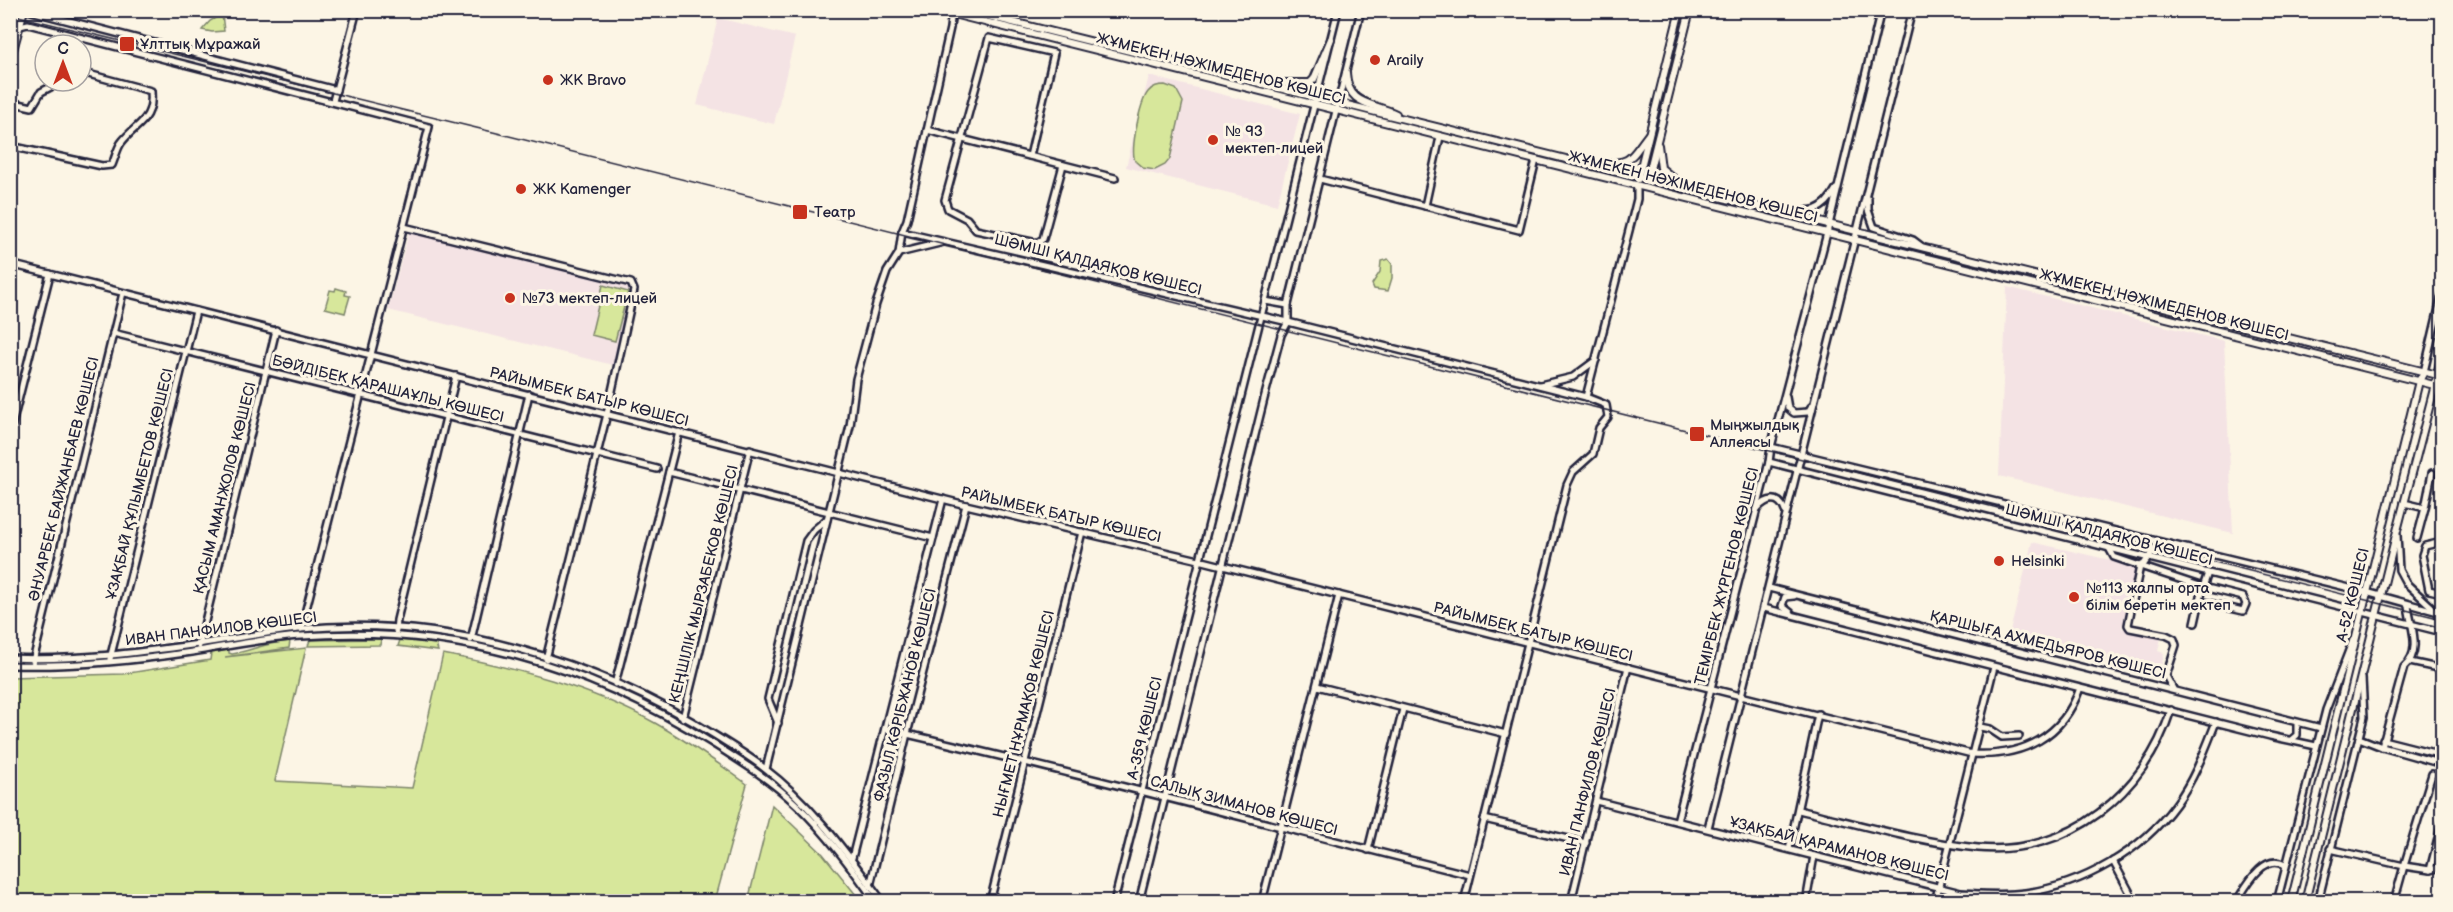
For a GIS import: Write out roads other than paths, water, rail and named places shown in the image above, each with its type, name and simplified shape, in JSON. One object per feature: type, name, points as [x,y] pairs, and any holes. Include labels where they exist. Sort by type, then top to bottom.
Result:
[{"type":"main road","points":[[10,61],[25,10]]},
{"type":"main road","name":"ЖҰМЕКЕН НӘЖІМЕДЕНОВ КӨШЕСІ","points":[[937,10],[2439,386]]},
{"type":"main road","name":"ЖҰМЕКЕН НӘЖІМЕДЕНОВ КӨШЕСІ","points":[[964,10],[2440,376]]},
{"type":"main road","points":[[1637,185],[1680,10]]},
{"type":"main road","points":[[1645,187],[1690,10]]},
{"type":"main road","points":[[10,24],[20,26]]},
{"type":"main road","points":[[1259,83],[1310,83],[1332,39]]},
{"type":"main road","points":[[1346,73],[1348,90],[1356,99],[1391,111],[1404,119]]},
{"type":"main road","points":[[1594,166],[1628,161],[1650,132]]},
{"type":"main road","points":[[1657,141],[1661,168],[1686,189]]},
{"type":"main road","name":"А-52 КӨШЕСІ","points":[[2291,902],[2361,611],[2419,381],[2424,372]]},
{"type":"main road","name":"А-52 КӨШЕСІ","points":[[2305,902],[2404,503],[2440,376]]},
{"type":"street","points":[[25,10],[336,90]]},
{"type":"street","points":[[333,101],[357,10]]},
{"type":"street","name":"А-359 КӨШЕСІ","points":[[1114,902],[1260,316],[1318,98],[1338,10]]},
{"type":"street","points":[[1138,902],[1264,399],[1281,335],[1288,322],[1287,305],[1361,10]]},
{"type":"street","points":[[1829,224],[1881,10]]},
{"type":"street","points":[[1708,828],[1912,10]]},
{"type":"street","points":[[764,776],[850,426],[856,379],[876,304],[887,272],[899,253],[902,232],[910,209],[955,13]]},
{"type":"street","points":[[20,26],[28,24],[429,127],[301,629]]},
{"type":"street","points":[[1030,156],[1054,53],[989,38],[945,200],[948,209],[967,219],[976,230],[1037,243],[1043,239],[1063,165]]},
{"type":"street","points":[[10,146],[102,166],[111,165],[119,146],[147,118],[151,105],[151,91],[93,75]]},
{"type":"street","points":[[10,102],[32,107],[40,93]]},
{"type":"street","points":[[927,130],[1115,178]]},
{"type":"street","points":[[1425,206],[1440,137]]},
{"type":"street","points":[[1320,178],[1520,230],[1536,160]]},
{"type":"street","points":[[1765,208],[1815,211],[1828,202],[1840,182]]},
{"type":"street","points":[[1464,902],[1567,485],[1578,466],[1593,454],[1599,428],[1608,417],[1606,405],[1586,398],[1637,200],[1637,185]]},
{"type":"street","points":[[1869,185],[1868,210],[1874,227],[1913,240],[1922,247]]},
{"type":"street","points":[[1637,200],[1645,187]]},
{"type":"street","name":"ТЕМІРБЕК ЖҮРГЕНОВ КӨШЕСІ","points":[[1677,821],[1829,224]]},
{"type":"street","points":[[404,227],[631,283],[634,290],[607,414],[546,660]]},
{"type":"street","name":"ШӘМШІ ҚАЛДАЯҚОВ КӨШЕСІ","points":[[902,232],[1288,322],[1586,398]]},
{"type":"street","points":[[899,253],[946,241]]},
{"type":"street","name":"РАЙЫМБЕК БАТЫР КӨШЕСІ","points":[[10,264],[966,505],[1199,560],[1526,644],[1711,687],[1972,754],[1990,755],[2012,752],[2048,735],[2071,712],[2080,688]]},
{"type":"street","points":[[10,433],[50,274]]},
{"type":"street","name":"ӘНУАРБЕК БАЙЖАНБАЕВ КӨШЕСІ","points":[[33,663],[123,293]]},
{"type":"street","name":"А-52 КӨШЕСІ","points":[[2424,372],[2442,296]]},
{"type":"street","points":[[1265,301],[1287,305]]},
{"type":"street","name":"ҰЗАҚБАЙ ҚҰЛЫМБЕТОВ КӨШЕСІ","points":[[110,659],[196,311]]},
{"type":"street","name":"ҚАСЫМ АМАНЖОЛОВ КӨШЕСІ","points":[[199,647],[276,330]]},
{"type":"street","name":"БӘЙДІБЕК ҚАРАШАҰЛЫ КӨШЕСІ","points":[[113,333],[657,469]]},
{"type":"street","name":"А-52 КӨШЕСІ","points":[[2440,376],[2442,353]]},
{"type":"street","points":[[1537,385],[1574,377],[1597,359]]},
{"type":"street","points":[[396,632],[456,376]]},
{"type":"street","points":[[1786,393],[1788,408],[1794,413],[1808,412],[1813,405]]},
{"type":"street","points":[[470,642],[529,394]]},
{"type":"street","points":[[615,685],[679,432]]},
{"type":"street","name":"ШӘМШІ ҚАЛДАЯҚОВ КӨШЕСІ","points":[[1771,447],[2366,592],[2440,613]]},
{"type":"street","name":"КЕҢШІЛІК МЫРЗАБЕКОВ КӨШЕСІ","points":[[681,724],[750,449]]},
{"type":"street","name":"ШӘМШІ ҚАЛДАЯҚОВ КӨШЕСІ","points":[[1769,462],[2442,632]]},
{"type":"street","points":[[669,472],[740,489],[829,515],[933,538]]},
{"type":"street","points":[[2417,537],[2432,473]]},
{"type":"street","points":[[850,860],[943,499]]},
{"type":"street","points":[[1755,510],[1767,500],[1774,499],[1781,502],[1786,513]]},
{"type":"street","points":[[2404,503],[2425,508]]},
{"type":"street","name":"ФАЗЫЛ КӘРІБЖАНОВ КӨШЕСІ","points":[[869,888],[906,734],[966,505]]},
{"type":"street","points":[[778,723],[768,699],[806,541],[829,515]]},
{"type":"street","points":[[2397,531],[2399,570],[2406,583],[2440,613]]},
{"type":"street","name":"НЫҒМЕТ НҰРМАҚОВ КӨШЕСІ","points":[[990,902],[1082,532]]},
{"type":"street","points":[[2442,542],[2425,546],[2422,555],[2429,590],[2442,593]]},
{"type":"street","points":[[2159,543],[2149,558],[2140,566],[2128,625],[2130,628],[2166,635],[2174,639],[2176,645],[2166,676],[2173,689]]},
{"type":"street","points":[[2109,548],[2114,557],[2203,587],[2243,597],[2246,604],[2243,611],[2200,601]]},
{"type":"street","points":[[2195,623],[2208,573]]},
{"type":"street","name":"ҚАРШЫҒА АХМЕДЬЯРОВ КӨШЕСІ","points":[[1769,588],[2321,728]]},
{"type":"street","points":[[1262,902],[1339,595]]},
{"type":"street","points":[[1797,616],[1782,606],[1785,597],[1799,596]]},
{"type":"street","points":[[2383,744],[2404,667],[2410,662],[2414,652],[2414,637],[2408,605]]},
{"type":"street","points":[[1764,608],[2316,746]]},
{"type":"street","name":"ИВАН ПАНФИЛОВ КӨШЕСІ","points":[[199,647],[301,629],[396,632],[470,642],[546,660],[615,685],[684,715],[766,768],[802,801],[850,860],[876,902]]},
{"type":"street","name":"ИВАН ПАНФИЛОВ КӨШЕСІ","points":[[10,665],[110,659],[299,636],[396,632]]},
{"type":"street","points":[[2277,902],[2321,728],[2356,633]]},
{"type":"street","name":"ИВАН ПАНФИЛОВ КӨШЕСІ","points":[[10,658],[33,663]]},
{"type":"street","points":[[2410,662],[2442,669]]},
{"type":"street","points":[[1935,902],[1994,667]]},
{"type":"street","name":"ИВАН ПАНФИЛОВ КӨШЕСІ","points":[[1571,902],[1628,668]]},
{"type":"street","points":[[2318,902],[2364,717],[2361,676]]},
{"type":"street","name":"ИВАН ПАНФИЛОВ КӨШЕСІ","points":[[615,685],[764,776],[797,805],[850,860]]},
{"type":"street","points":[[1317,686],[1506,734]]},
{"type":"street","points":[[1368,850],[1403,709]]},
{"type":"street","points":[[1799,810],[1950,844],[1980,848],[2014,847],[2066,832],[2088,821],[2125,792],[2141,774],[2165,731],[2171,710]]},
{"type":"street","points":[[1789,849],[1818,714]]},
{"type":"street","name":"ҰЗАҚБАЙ ҚАРАМАНОВ КӨШЕСІ","points":[[1596,801],[1961,893],[1990,895],[2025,893],[2060,885],[2113,861],[2151,833],[2176,805],[2202,758],[2216,722]]},
{"type":"street","points":[[2291,740],[2297,735],[2297,723]]},
{"type":"street","points":[[1980,727],[1990,729],[2002,737],[2019,736]]},
{"type":"street","name":"САЛЫҚ ЗИМАНОВ КӨШЕСІ","points":[[885,729],[1165,796],[1280,828],[1470,875]]},
{"type":"street","points":[[2359,738],[2373,743],[2442,755]]},
{"type":"street","points":[[2383,744],[2442,764]]},
{"type":"street","points":[[2394,902],[2432,774]]},
{"type":"street","points":[[1484,819],[1586,843]]},
{"type":"street","points":[[2430,870],[2442,823]]},
{"type":"street","points":[[2330,849],[2404,866],[2430,870],[2442,867]]},
{"type":"street","points":[[1806,902],[1814,856]]},
{"type":"street","points":[[2113,861],[2135,902]]},
{"type":"street","points":[[2236,902],[2261,867],[2271,863],[2285,865]]},
{"type":"street","name":"ИВАН ПАНФИЛОВ КӨШЕСІ","points":[[869,888],[883,902]]},
{"type":"tram line","points":[[10,14],[501,134],[2442,619]]},
{"type":"place","name":"Ұлттық Мұражай","points":[[127,44]]},
{"type":"place","name":"Araily","points":[[1375,60]]},
{"type":"place","name":"ЖК Bravo","points":[[548,80]]},
{"type":"place","name":"№ 93 мектеп-лицей","points":[[1213,140]]},
{"type":"place","name":"ЖК Kamenger","points":[[521,189]]},
{"type":"place","name":"Театр","points":[[800,212]]},
{"type":"place","name":"№73 мектеп-лицей","points":[[510,298]]},
{"type":"place","name":"Мыңжылдық Аллеясы","points":[[1697,434]]},
{"type":"place","name":"Helsinki","points":[[1999,561]]},
{"type":"place","name":"№113 жалпы орта білім беретін мектеп","points":[[2074,597]]}]
